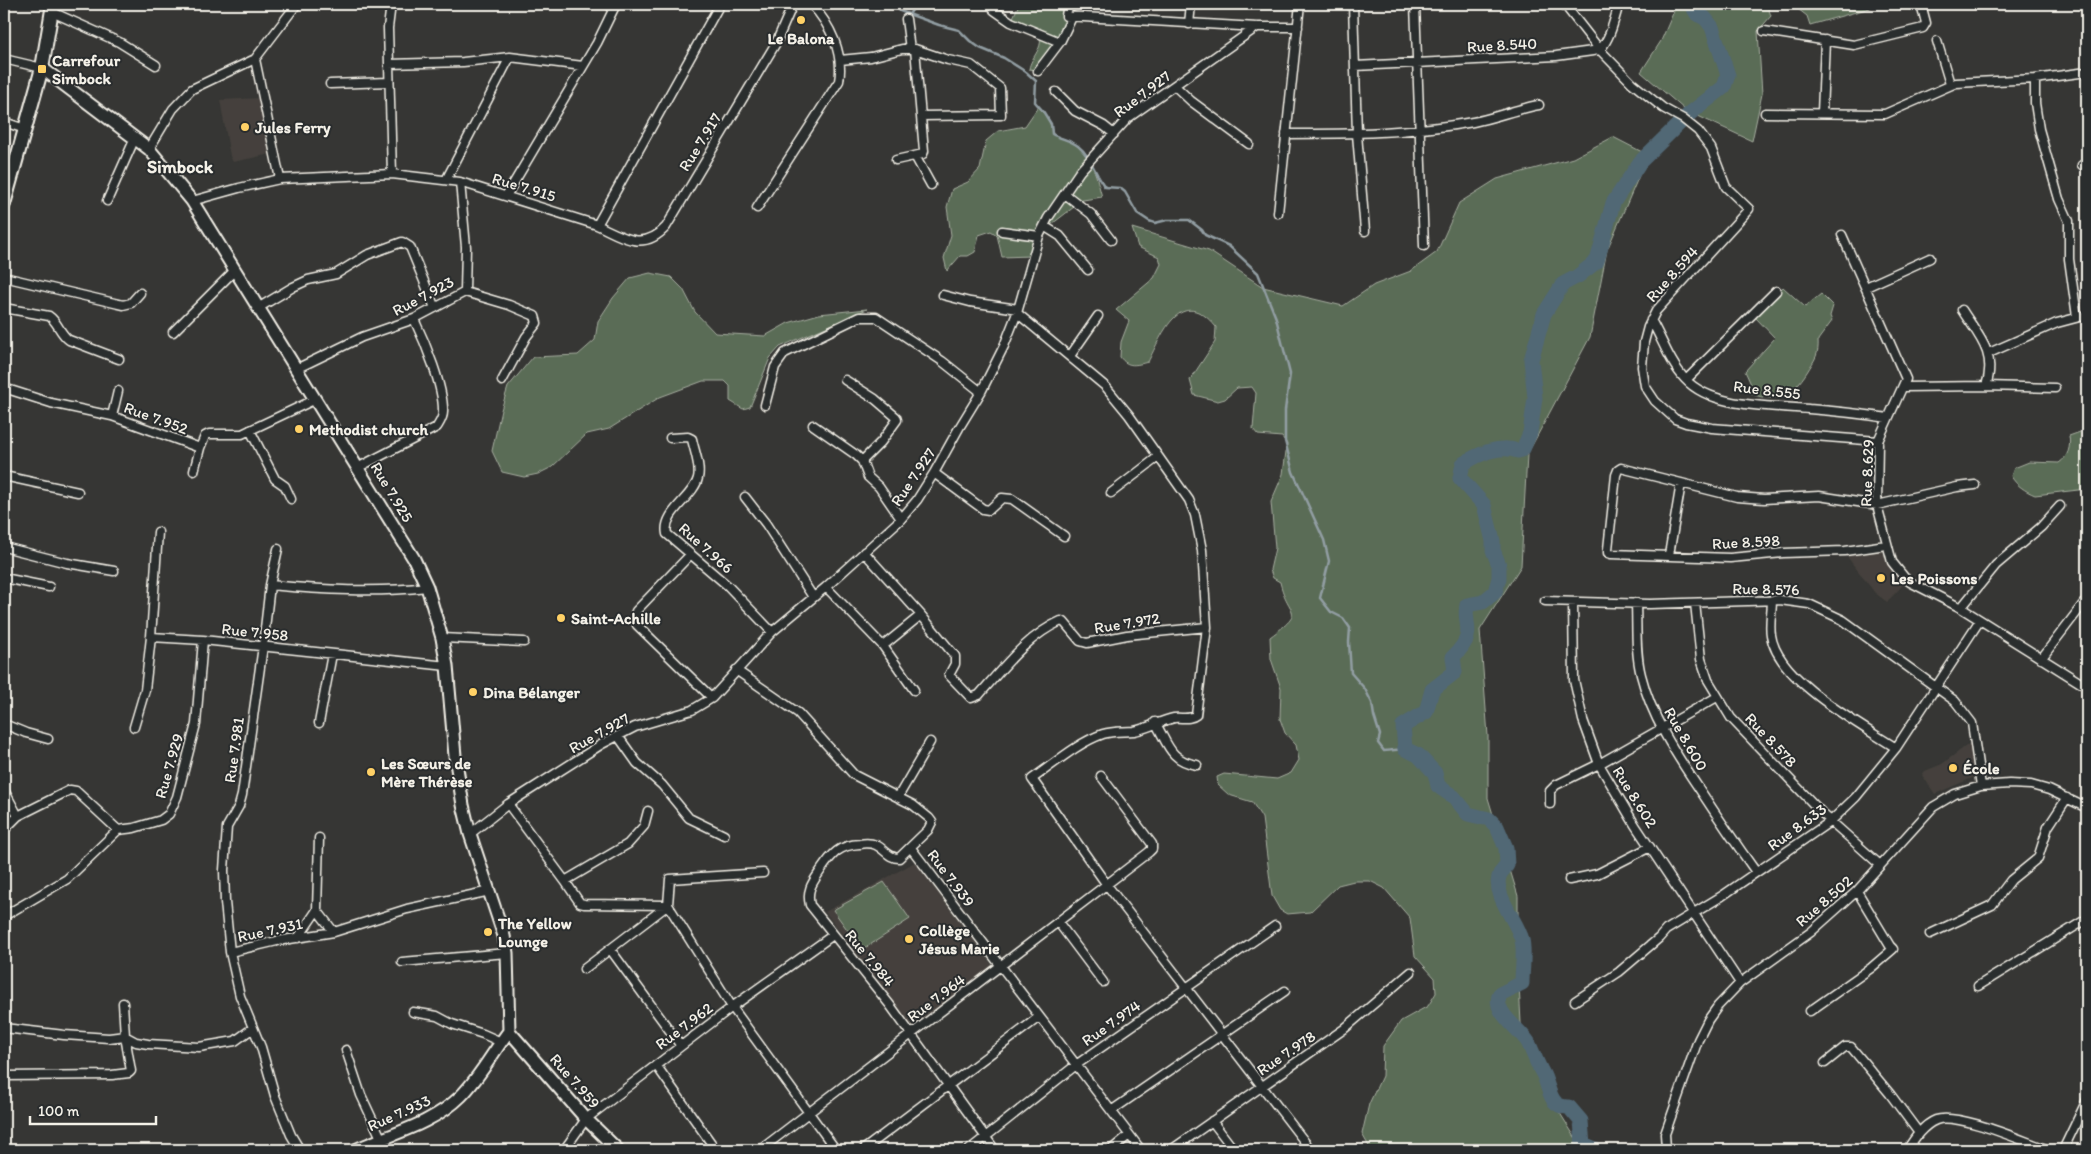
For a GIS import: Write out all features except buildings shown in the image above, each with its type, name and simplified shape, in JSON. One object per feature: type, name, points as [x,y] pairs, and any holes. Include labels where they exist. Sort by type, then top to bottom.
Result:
[{"type":"main road","points":[[4,204],[42,68],[52,8]]},
{"type":"street","points":[[149,149],[173,109],[192,89],[254,59],[297,4]]},
{"type":"street","points":[[391,4],[388,28],[392,174]]},
{"type":"street","points":[[506,196],[583,66],[616,4]]},
{"type":"street","points":[[597,224],[720,4]]},
{"type":"street","name":"Rue 7.917","points":[[597,224],[625,237],[639,241],[648,241],[657,237],[666,227],[776,43],[793,4]]},
{"type":"street","points":[[757,208],[839,80],[841,68],[836,45],[828,27],[812,4]]},
{"type":"street","points":[[1073,4],[1066,13],[1066,16],[1189,24],[1298,28]]},
{"type":"street","points":[[1189,24],[1191,4]]},
{"type":"street","points":[[1278,212],[1300,4]]},
{"type":"street","points":[[1354,4],[1357,134],[1365,231]]},
{"type":"street","points":[[1415,4],[1424,246]]},
{"type":"street","points":[[1564,4],[1600,50],[1610,31],[1619,4]]},
{"type":"street","points":[[1764,31],[1854,45],[1923,28],[1926,23],[1921,4]]},
{"type":"street","points":[[2082,4],[2087,4]]},
{"type":"street","points":[[52,8],[119,42],[156,65]]},
{"type":"street","points":[[994,10],[1011,22],[1060,42]]},
{"type":"street","points":[[1038,71],[1060,42],[1072,17]]},
{"type":"street","points":[[896,160],[923,154],[924,151],[913,49],[906,19]]},
{"type":"street","name":"Rue 7.927","points":[[470,834],[508,804],[586,753],[635,727],[692,710],[712,698],[772,632],[826,587],[901,519],[917,500],[934,474],[981,392],[1004,346],[1017,311],[1039,236],[1080,171],[1128,118],[1257,27]]},
{"type":"street","points":[[1822,113],[1825,40]]},
{"type":"street","points":[[1937,41],[1953,83]]},
{"type":"street","points":[[840,60],[871,57],[913,49],[948,60],[971,64],[1000,88],[1001,115],[921,116]]},
{"type":"street","name":"Rue 8.540","points":[[1355,66],[1556,56],[1600,50]]},
{"type":"street","name":"Rue 8.594","points":[[1600,50],[1632,83],[1663,108],[1683,119],[1698,131],[1711,148],[1726,187],[1749,210],[1666,298],[1651,320],[1646,333],[1642,367],[1645,386],[1655,401],[1675,419],[1686,424],[1712,428],[1878,441]]},
{"type":"street","points":[[389,64],[463,62],[510,57],[583,66]]},
{"type":"street","points":[[446,180],[510,57]]},
{"type":"street","points":[[4,59],[42,68]]},
{"type":"street","points":[[254,59],[280,179]]},
{"type":"street","name":"Rue 7.925","points":[[42,68],[149,149],[192,201],[359,467],[414,559],[427,587],[442,638],[447,666],[455,756],[470,834],[504,936],[507,953],[509,1031]]},
{"type":"street","points":[[1766,113],[1885,114],[1953,83],[2035,79],[2087,72]]},
{"type":"street","points":[[2035,79],[2035,102],[2039,129],[2059,199],[2069,221],[2069,259],[2077,316]]},
{"type":"street","points":[[330,84],[390,82]]},
{"type":"street","points":[[1175,86],[1191,101],[1248,144]]},
{"type":"street","points":[[1056,92],[1075,111],[1104,126],[1114,134]]},
{"type":"street","points":[[1286,134],[1357,134],[1419,130],[1479,121],[1539,106]]},
{"type":"street","points":[[4,122],[25,129]]},
{"type":"street","points":[[107,201],[135,138]]},
{"type":"street","points":[[915,156],[931,185]]},
{"type":"street","name":"Rue 7.915","points":[[192,201],[280,179],[392,174],[460,182],[597,224]]},
{"type":"street","name":"Rue 7.923","points":[[296,369],[362,337],[414,319],[465,292],[466,248],[460,182]]},
{"type":"street","points":[[1065,194],[1091,214],[1112,240]]},
{"type":"street","points":[[1044,226],[1060,236],[1088,270]]},
{"type":"street","points":[[1002,231],[1039,236]]},
{"type":"street","points":[[1842,235],[1905,373],[1904,387],[1986,386],[2055,388]]},
{"type":"street","points":[[258,308],[308,280],[336,274],[367,255],[402,242],[410,246],[434,308]]},
{"type":"street","points":[[1866,287],[1930,258]]},
{"type":"street","points":[[173,332],[234,270]]},
{"type":"street","points":[[4,277],[123,305],[131,303],[140,293]]},
{"type":"street","points":[[1686,380],[1776,290]]},
{"type":"street","points":[[465,292],[509,305],[535,316],[537,323],[526,337],[502,381]]},
{"type":"street","points":[[943,295],[1017,311],[1106,387],[1129,415],[1189,500],[1195,515],[1204,564],[1207,627],[1196,715],[1155,722],[1135,730],[1110,732],[1100,735],[1080,746],[1032,779],[1107,885],[1311,1150]]},
{"type":"street","points":[[4,308],[49,316],[69,340],[119,359]]},
{"type":"street","points":[[1962,310],[1989,353],[1990,366],[1986,386]]},
{"type":"street","points":[[1989,353],[2050,326],[2087,314]]},
{"type":"street","points":[[765,405],[775,366],[785,353],[859,317],[867,316],[876,317],[942,361],[981,392]]},
{"type":"street","points":[[1070,356],[1098,316]]},
{"type":"street","points":[[359,467],[437,427],[441,421],[443,414],[442,402],[431,360],[414,319]]},
{"type":"street","name":"Rue 8.555","points":[[1651,320],[1686,380],[1709,395],[1742,404],[1818,409],[1888,418]]},
{"type":"street","points":[[845,380],[875,399],[897,420],[881,442],[862,461]]},
{"type":"street","name":"Rue 8.629","points":[[1904,387],[1878,441],[1877,505],[1892,562],[1904,577],[1961,608],[2087,687]]},
{"type":"street","name":"Rue 7.952","points":[[4,388],[51,403],[112,416],[200,448],[205,436],[209,434],[236,434],[250,430],[316,399]]},
{"type":"street","points":[[112,416],[118,391]]},
{"type":"street","points":[[813,426],[852,450],[862,461],[868,477],[879,487],[901,519]]},
{"type":"street","points":[[250,430],[275,479],[285,486],[291,499]]},
{"type":"street","name":"Rue 7.966","points":[[670,438],[688,437],[692,439],[698,463],[698,479],[668,523],[667,534],[728,586],[772,632]]},
{"type":"street","points":[[194,471],[200,448]]},
{"type":"street","points":[[1111,493],[1158,457]]},
{"type":"street","name":"Rue 8.598","points":[[1680,483],[1621,468],[1618,470],[1608,553],[1730,558],[1782,553],[1845,551],[1886,545]]},
{"type":"street","points":[[934,474],[984,509],[989,510],[1002,498],[1012,499],[1064,536]]},
{"type":"street","points":[[4,476],[78,492]]},
{"type":"street","points":[[1668,555],[1680,483],[1737,497],[1819,496],[1877,505],[1956,487],[1975,485]]},
{"type":"street","points":[[745,497],[766,524],[813,597]]},
{"type":"street","points":[[1961,608],[1996,565],[2041,527],[2060,506]]},
{"type":"street","points":[[134,727],[145,690],[151,637],[158,532]]},
{"type":"street","points":[[4,547],[50,560],[114,571]]},
{"type":"street","name":"Rue 7.981","points":[[230,952],[224,870],[227,827],[231,816],[239,806],[242,795],[264,646],[270,585],[278,549]]},
{"type":"street","points":[[864,552],[921,615],[883,646]]},
{"type":"street","points":[[690,555],[636,611],[635,618],[637,625],[712,698]]},
{"type":"street","points":[[4,578],[49,587]]},
{"type":"street","points":[[270,585],[327,590],[373,591],[427,587]]},
{"type":"street","points":[[826,587],[883,646],[914,690]]},
{"type":"street","points":[[2041,659],[2087,599]]},
{"type":"street","points":[[1772,600],[1771,635],[1782,662],[1803,685],[1828,704],[1896,748]]},
{"type":"street","name":"Rue 8.576","points":[[1545,601],[1694,603],[1772,600],[1797,601],[1809,604],[1842,620],[1955,701],[1972,723],[1981,786]]},
{"type":"street","name":"Rue 8.602","points":[[1573,602],[1574,680],[1583,720],[1599,764],[1650,847],[1740,982]]},
{"type":"street","name":"Rue 8.600","points":[[1636,603],[1638,654],[1646,694],[1662,729],[1693,780],[1756,872]]},
{"type":"street","name":"Rue 8.578","points":[[1694,603],[1700,659],[1708,680],[1731,718],[1831,821],[1880,865]]},
{"type":"street","name":"Rue 7.972","points":[[921,615],[955,656],[955,664],[949,674],[971,698],[979,695],[1019,650],[1038,635],[1061,622],[1064,622],[1080,641],[1087,643],[1127,635],[1207,627]]},
{"type":"street","name":"Rue 8.633","points":[[1575,1001],[1619,972],[1666,930],[1831,821],[1856,797],[1896,748],[1980,620]]},
{"type":"street","name":"Rue 7.958","points":[[151,637],[203,640],[447,666]]},
{"type":"street","points":[[442,638],[524,642]]},
{"type":"street","name":"Rue 7.929","points":[[118,830],[134,828],[161,820],[169,814],[177,797],[196,724],[203,640]]},
{"type":"street","points":[[319,723],[332,654]]},
{"type":"street","name":"Rue 7.939","points":[[736,670],[798,713],[854,774],[898,797],[929,818],[932,822],[928,830],[911,848],[1140,1150]]},
{"type":"street","points":[[1550,804],[1550,791],[1556,785],[1599,764],[1717,697]]},
{"type":"street","points":[[1155,722],[1176,758],[1184,763],[1197,765]]},
{"type":"street","points":[[4,724],[48,739]]},
{"type":"street","points":[[618,736],[638,763],[662,785],[686,816],[724,835]]},
{"type":"street","points":[[898,797],[930,742]]},
{"type":"street","name":"Rue 7.964","points":[[760,1150],[1150,852],[1152,844],[1101,776]]},
{"type":"street","name":"Rue 8.502","points":[[1671,1150],[1666,1148],[1665,1134],[1698,1040],[1713,1013],[1740,982],[1811,932],[1857,891],[1910,830],[1933,807],[1955,794],[1981,786],[2031,785],[2067,798],[2087,808]]},
{"type":"street","points":[[4,790],[18,816]]},
{"type":"street","points":[[4,830],[18,816],[70,790],[76,791],[118,830],[66,879],[4,916]]},
{"type":"street","points":[[1930,934],[1992,905],[2011,880],[2038,858],[2048,827],[2067,798]]},
{"type":"street","points":[[508,804],[580,903],[668,905]]},
{"type":"street","points":[[565,882],[628,844],[644,826],[648,811]]},
{"type":"street","points":[[298,938],[317,910],[319,838]]},
{"type":"street","name":"Rue 7.984","points":[[911,848],[899,858],[889,856],[875,844],[850,844],[834,851],[808,889],[808,898],[810,905],[859,965],[911,1034],[994,1150]]},
{"type":"street","points":[[1569,880],[1597,874],[1650,847]]},
{"type":"street","points":[[763,873],[670,879],[668,905],[732,1007],[836,1150]]},
{"type":"street","name":"Rue 7.931","points":[[300,1150],[282,1114],[261,1047],[240,996],[230,952],[334,932],[407,909],[490,891]]},
{"type":"street","points":[[1810,1011],[1871,968],[1893,949],[1857,891]]},
{"type":"street","points":[[584,969],[668,905]]},
{"type":"street","points":[[317,910],[334,932]]},
{"type":"street","points":[[1978,986],[2087,919]]},
{"type":"street","points":[[1058,922],[1103,982]]},
{"type":"street","name":"Rue 7.974","points":[[969,1150],[1076,1065],[1274,926]]},
{"type":"street","name":"Rue 7.962","points":[[564,1150],[586,1119],[732,1007],[833,935]]},
{"type":"street","points":[[610,949],[681,1046]]},
{"type":"street","points":[[402,962],[507,953]]},
{"type":"street","name":"Rue 7.978","points":[[1171,1150],[1344,1029],[1411,972]]},
{"type":"street","points":[[1111,1111],[1285,991]]},
{"type":"street","points":[[4,1076],[112,1075],[129,1073],[131,1066],[125,1036],[123,1003]]},
{"type":"street","points":[[413,1012],[438,1016],[452,1024],[501,1042]]},
{"type":"street","points":[[864,1150],[947,1085],[1039,1017]]},
{"type":"street","points":[[4,1028],[109,1038],[125,1036],[136,1042],[148,1044],[199,1047],[236,1041],[253,1028]]},
{"type":"street","name":"Rue 7.933","points":[[355,1150],[422,1123],[443,1111],[461,1096],[478,1076],[509,1031]]},
{"type":"street","name":"Rue 7.959","points":[[509,1031],[586,1119],[618,1150]]},
{"type":"street","points":[[1825,1063],[1845,1047],[1851,1047],[1919,1133]]},
{"type":"street","points":[[346,1050],[361,1095],[381,1138]]},
{"type":"street","points":[[656,1065],[716,1150]]},
{"type":"street","points":[[2063,1150],[2087,1100]]},
{"type":"street","points":[[1907,1150],[1919,1133],[1936,1120],[1958,1119],[2049,1150]]},
{"type":"street","points":[[1212,1121],[1234,1150]]},
{"type":"street","points":[[1111,1150],[1129,1135]]},
{"type":"shaded area","name":"Jules Ferry","points":[[260,98],[271,154],[233,162],[230,156],[220,100]]},
{"type":"shaded area","name":"Les Poissons","points":[[1882,550],[1894,573],[1904,584],[1887,602],[1875,593],[1845,554]]},
{"type":"shaded area","name":"École","points":[[1970,743],[1977,776],[1935,794],[1922,775],[1925,771],[1942,764]]},
{"type":"shaded area","name":"Collège Jésus Marie","points":[[915,862],[993,966],[912,1027],[825,912]]},
{"type":"green space","points":[[1019,4],[1075,4],[1055,50],[1037,70],[1029,69],[1039,48],[1039,33],[1012,20]]},
{"type":"green space","points":[[1671,4],[1767,4],[1771,16],[1758,31],[1762,94],[1752,141],[1685,110],[1641,72],[1661,41],[1674,11]]},
{"type":"green space","points":[[1797,4],[1875,4],[1870,8],[1810,25],[1807,16],[1798,9]]},
{"type":"green space","points":[[1038,107],[1048,119],[1053,134],[1077,145],[1087,155],[1094,169],[1102,197],[1083,200],[1052,224],[1030,256],[1002,257],[997,235],[991,231],[979,235],[975,252],[968,256],[960,256],[947,271],[944,258],[951,235],[947,207],[952,189],[968,182],[980,169],[986,141],[998,131],[1025,126]]},
{"type":"green space","points":[[1613,137],[1648,155],[1607,250],[1590,337],[1527,455],[1521,566],[1480,630],[1488,736],[1488,798],[1518,896],[1518,965],[1521,1023],[1538,1078],[1583,1150],[1371,1150],[1362,1134],[1369,1104],[1382,1076],[1383,1046],[1401,1021],[1428,1006],[1436,993],[1435,978],[1415,956],[1410,918],[1384,888],[1370,881],[1354,881],[1338,885],[1310,912],[1287,914],[1280,910],[1272,896],[1262,818],[1252,802],[1229,795],[1218,785],[1217,777],[1224,774],[1277,779],[1291,773],[1299,760],[1296,745],[1285,733],[1280,719],[1281,688],[1271,659],[1270,637],[1289,622],[1292,617],[1292,612],[1280,582],[1273,578],[1270,570],[1275,548],[1271,502],[1283,474],[1287,444],[1282,437],[1258,435],[1253,429],[1256,393],[1252,387],[1237,388],[1225,399],[1218,401],[1194,395],[1190,380],[1215,342],[1216,327],[1204,315],[1193,310],[1183,312],[1174,318],[1166,327],[1148,362],[1136,365],[1129,364],[1120,357],[1121,342],[1129,321],[1116,310],[1154,278],[1161,264],[1159,257],[1138,247],[1132,228],[1209,251],[1263,287],[1343,306],[1374,285],[1411,271],[1437,252],[1459,203],[1497,179],[1573,158]]},
{"type":"green space","points":[[650,273],[671,277],[683,289],[695,312],[715,333],[765,336],[788,323],[819,314],[867,309],[780,347],[770,358],[750,407],[743,409],[730,401],[730,386],[725,381],[703,381],[660,397],[609,429],[587,434],[552,467],[538,474],[524,477],[502,472],[492,451],[508,387],[533,357],[578,355],[595,340],[598,321],[613,298],[630,278]]},
{"type":"green space","points":[[1783,287],[1805,307],[1821,294],[1833,306],[1830,316],[1832,321],[1818,340],[1817,353],[1802,380],[1784,395],[1770,398],[1761,397],[1752,394],[1750,382],[1745,371],[1775,338],[1755,317]]},
{"type":"green space","points":[[2087,431],[2087,489],[2035,495],[2015,482],[2011,476],[2014,468],[2029,462],[2059,463],[2065,458],[2068,451],[2070,444],[2069,436]]},
{"type":"green space","points":[[884,882],[910,919],[862,950],[833,910]]},
{"type":"waterway","points":[[895,4],[900,11],[959,30],[980,48],[1004,58],[1026,72],[1036,81],[1035,102],[1051,124],[1052,134],[1078,146],[1105,187],[1120,188],[1125,192],[1137,213],[1155,223],[1167,220],[1189,220],[1202,230],[1205,235],[1229,246],[1258,273],[1276,318],[1290,374],[1285,410],[1285,441],[1293,472],[1324,540],[1329,561],[1320,598],[1331,612],[1343,618],[1350,628],[1351,673],[1365,689],[1372,703],[1380,735],[1378,743],[1384,751],[1405,749]]},
{"type":"waterway","points":[[910,13],[916,4]]},
{"type":"waterway","points":[[1595,1150],[1583,1145],[1581,1121],[1569,1107],[1562,1106],[1554,1101],[1528,1042],[1499,1007],[1498,1000],[1500,994],[1522,983],[1523,950],[1520,933],[1499,890],[1500,874],[1507,865],[1506,848],[1497,827],[1489,819],[1468,814],[1454,797],[1438,786],[1435,773],[1418,755],[1405,749],[1403,726],[1426,712],[1432,690],[1455,672],[1453,657],[1463,645],[1468,633],[1467,605],[1483,602],[1495,592],[1499,578],[1499,565],[1493,550],[1493,541],[1484,505],[1460,478],[1463,464],[1489,451],[1497,449],[1518,451],[1523,449],[1530,433],[1535,398],[1531,360],[1544,314],[1563,284],[1578,276],[1597,261],[1613,203],[1640,162],[1688,115],[1724,87],[1728,75],[1712,27],[1705,18],[1697,14],[1693,7],[1694,4]]},
{"type":"place","name":"Le Balona","points":[[801,20]]},
{"type":"place","name":"Carrefour Simbock","points":[[42,69]]},
{"type":"place","name":"Jules Ferry","points":[[245,127]]},
{"type":"place","name":"Methodist church","points":[[299,429]]},
{"type":"place","name":"Les Poissons","points":[[1881,578]]},
{"type":"place","name":"Saint-Achille","points":[[561,618]]},
{"type":"place","name":"Dina Bélanger","points":[[473,692]]},
{"type":"place","name":"École","points":[[1953,768]]},
{"type":"place","name":"Les Sœurs de Mère Thérèse","points":[[371,772]]},
{"type":"place","name":"The Yellow Lounge","points":[[488,932]]},
{"type":"place","name":"Collège Jésus Marie","points":[[909,939]]},
{"type":"district","name":"Simbock","points":[[180,167]]}]
